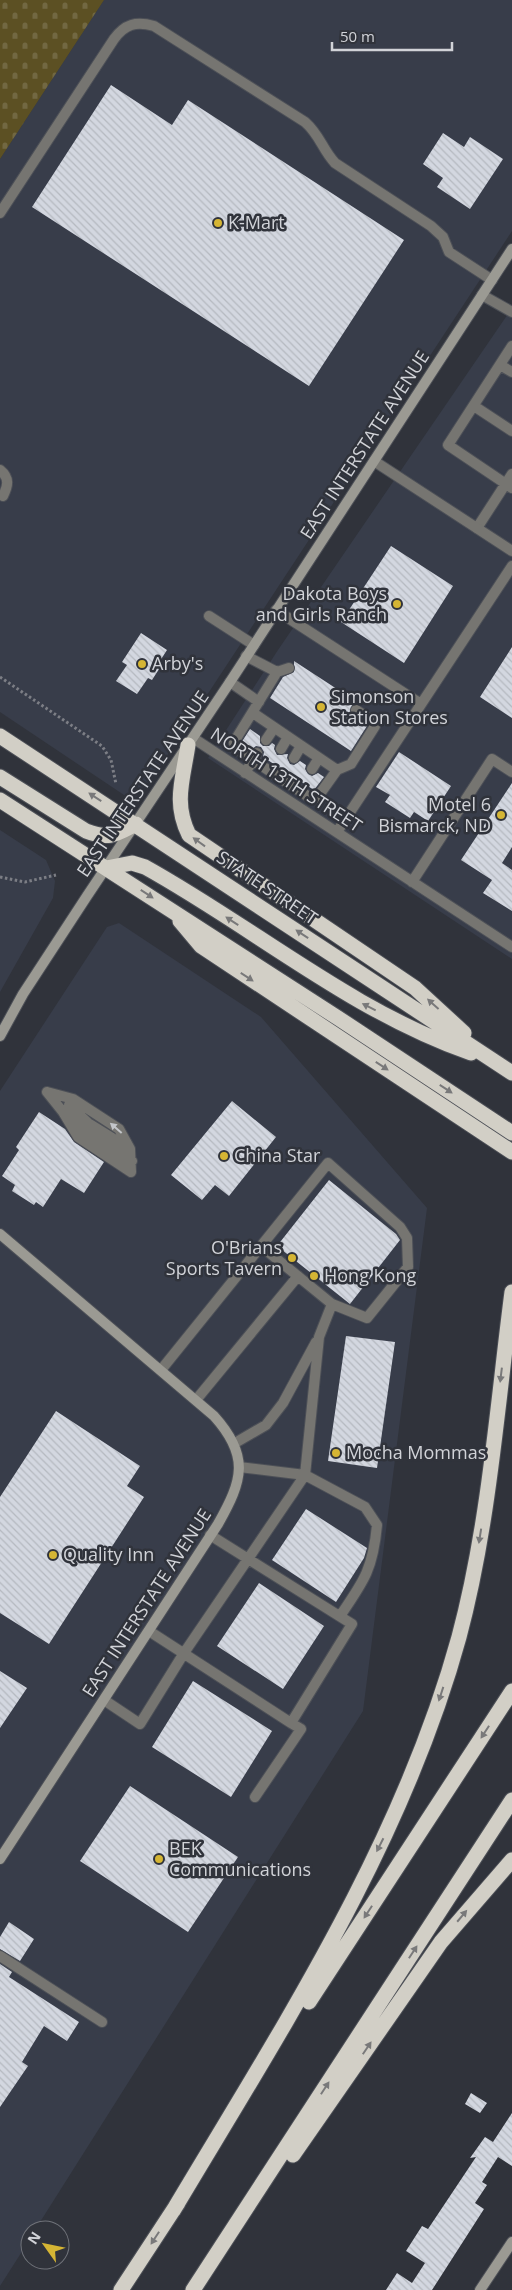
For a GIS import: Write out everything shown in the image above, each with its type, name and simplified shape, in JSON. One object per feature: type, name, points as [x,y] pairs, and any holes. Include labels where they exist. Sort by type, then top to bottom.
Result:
[{"type":"highway","name":"STATE STREET","points":[[2,738],[136,824],[512,1073]]},
{"type":"highway","points":[[190,742],[179,798],[181,819],[189,835],[415,988],[494,1061]]},
{"type":"highway","points":[[0,777],[86,831],[100,837],[114,836],[136,824]]},
{"type":"highway","points":[[0,800],[172,910],[512,1133]]},
{"type":"highway","points":[[106,868],[132,863],[145,867],[354,1000],[444,1043],[494,1061]]},
{"type":"highway","points":[[172,910],[201,946],[512,1152]]},
{"type":"highway","points":[[173,2211],[316,1972],[385,1835],[428,1732],[457,1644],[474,1569],[485,1504],[512,1292]]},
{"type":"highway","points":[[121,2290],[512,1691]]},
{"type":"highway","points":[[193,2290],[512,1800]]},
{"type":"highway","points":[[200,2290],[432,1954],[466,1911],[512,1860]]},
{"type":"street","points":[[0,213],[120,30],[130,24],[142,23],[154,26],[304,122],[316,131],[326,154],[335,163],[431,226],[443,237],[449,252],[492,280]]},
{"type":"street","name":"EAST INTERSTATE AVENUE","points":[[0,1036],[23,994],[230,682],[512,249]]},
{"type":"street","points":[[482,295],[512,312]]},
{"type":"street","points":[[509,486],[448,445],[512,346]]},
{"type":"street","points":[[500,364],[512,372]]},
{"type":"street","points":[[474,406],[512,431]]},
{"type":"street","points":[[374,461],[512,551]]},
{"type":"street","points":[[0,470],[8,483],[1,498]]},
{"type":"street","points":[[477,528],[509,486],[512,474]]},
{"type":"street","points":[[0,478],[4,483],[1,498]]},
{"type":"street","points":[[337,832],[512,566]]},
{"type":"street","points":[[276,610],[421,704]]},
{"type":"street","points":[[209,616],[254,645]]},
{"type":"street","points":[[246,656],[277,672]]},
{"type":"street","points":[[289,668],[277,672],[234,742],[235,748],[255,757],[301,786],[312,799],[317,798],[337,770],[351,764],[375,726],[374,722],[356,710]]},
{"type":"street","points":[[230,682],[259,702]]},
{"type":"street","points":[[253,713],[337,770]]},
{"type":"street","points":[[266,740],[274,728]]},
{"type":"street","points":[[281,749],[288,737]]},
{"type":"street","name":"NORTH 13TH STREET","points":[[190,742],[245,773],[512,947]]},
{"type":"street","points":[[294,758],[301,746]]},
{"type":"street","points":[[245,773],[255,757]]},
{"type":"street","points":[[312,769],[319,758]]},
{"type":"street","points":[[412,882],[492,759],[512,772]]},
{"type":"street","points":[[47,1092],[66,1108],[83,1130],[132,1161]]},
{"type":"street","points":[[47,1092],[72,1099],[119,1128],[130,1150],[131,1172],[78,1137],[47,1092]]},
{"type":"street","points":[[161,1370],[328,1162],[400,1227],[407,1238],[408,1266],[367,1318],[332,1304],[261,1246]]},
{"type":"street","name":"EAST INTERSTATE AVENUE","points":[[0,1234],[214,1416],[235,1444],[239,1467],[234,1493],[210,1535],[0,1859]]},
{"type":"street","points":[[196,1400],[298,1276]]},
{"type":"street","points":[[235,1444],[266,1425],[283,1403],[319,1337],[332,1304]]},
{"type":"street","points":[[104,1700],[140,1724],[184,1653],[305,1475],[319,1337]]},
{"type":"street","points":[[239,1467],[305,1475],[364,1507],[377,1525],[375,1551],[366,1578],[340,1616]]},
{"type":"street","points":[[210,1535],[352,1624],[291,1723]]},
{"type":"street","points":[[149,1630],[301,1729],[255,1798]]},
{"type":"street","points":[[0,1956],[102,2022]]},
{"type":"street","points":[[480,2290],[512,2242]]},
{"type":"path","points":[[0,677],[102,746],[111,760],[116,784]]},
{"type":"path","points":[[0,877],[25,882],[56,875]]},
{"type":"shaded area","points":[[104,0],[512,0],[512,231],[136,803],[0,712],[0,159]]},
{"type":"shaded area","points":[[512,308],[512,959],[208,758],[278,650]]},
{"type":"shaded area","points":[[0,830],[46,860],[55,881],[53,898],[0,992]]},
{"type":"shaded area","points":[[119,923],[261,1017],[427,1208],[363,1711],[41,2220],[20,2220],[20,2255],[0,2286],[0,1091],[107,927]]},
{"type":"green space","points":[[0,0],[104,0],[0,159]]},
{"type":"building","name":"K-Mart","points":[[111,85],[172,125],[188,100],[404,240],[309,386],[32,207]]},
{"type":"building","points":[[443,133],[464,147],[470,137],[503,159],[470,209],[437,187],[443,178],[423,164]]},
{"type":"building","name":"Dakota Boys and Girls Ranch","points":[[391,546],[453,586],[404,663],[341,622]]},
{"type":"building","name":"Arby's","points":[[141,633],[167,650],[158,664],[161,666],[152,680],[148,678],[137,694],[116,681],[127,665],[122,662]]},
{"type":"building","points":[[512,647],[512,718],[480,697]]},
{"type":"building","name":"Simonson Station Stores","points":[[294,661],[360,704],[353,704],[350,713],[367,726],[351,751],[270,698],[283,677],[294,672]]},
{"type":"building","name":"Simonson Station Stores","points":[[250,729],[260,736],[260,743],[263,746],[269,746],[272,743],[275,745],[274,749],[277,755],[288,754],[287,758],[290,764],[294,765],[300,761],[306,765],[305,769],[308,774],[312,776],[318,773],[324,777],[314,790],[263,757],[264,752],[261,747],[256,746],[251,750],[241,743]]},
{"type":"building","points":[[399,752],[451,786],[428,821],[414,812],[410,818],[385,802],[390,795],[376,787]]},
{"type":"building","name":"Motel 6 Bismarck, ND","points":[[512,783],[512,847],[502,863],[512,870],[512,911],[483,893],[492,880],[461,860]]},
{"type":"building","name":"China Star","points":[[232,1101],[276,1137],[229,1196],[215,1185],[202,1200],[171,1175]]},
{"type":"building","points":[[39,1112],[65,1129],[74,1142],[104,1162],[84,1193],[61,1179],[43,1207],[36,1202],[34,1205],[12,1191],[15,1185],[2,1176],[19,1150],[16,1147]]},
{"type":"building","points":[[329,1180],[396,1234],[400,1240],[350,1304],[277,1246]]},
{"type":"building","points":[[346,1336],[395,1342],[377,1468],[328,1461]]},
{"type":"building","name":"Quality Inn","points":[[56,1411],[140,1466],[127,1486],[144,1497],[49,1644],[0,1613],[0,1497]]},
{"type":"building","points":[[306,1509],[367,1548],[364,1558],[336,1602],[272,1560]]},
{"type":"building","points":[[259,1583],[324,1626],[283,1689],[217,1646]]},
{"type":"building","points":[[0,1671],[27,1688],[0,1728]]},
{"type":"building","points":[[193,1681],[272,1731],[231,1797],[152,1747]]},
{"type":"building","name":"BEK Communications","points":[[130,1786],[238,1857],[188,1932],[80,1861]]},
{"type":"building","points":[[9,1922],[34,1939],[20,1961],[0,1949],[0,1937]]},
{"type":"building","points":[[0,1964],[12,1972],[9,1977],[79,2022],[67,2041],[44,2026],[22,2062],[28,2066],[0,2107]]},
{"type":"building","points":[[471,2093],[487,2103],[480,2113],[465,2104]]},
{"type":"building","points":[[512,2113],[512,2166],[498,2157],[482,2182],[487,2185],[475,2203],[484,2209],[432,2290],[386,2290],[397,2273],[412,2283],[425,2263],[406,2251],[422,2226],[428,2229],[476,2157],[470,2158],[485,2137],[493,2142]]},
{"type":"place","name":"K-Mart","points":[[218,223]]},
{"type":"place","name":"Dakota Boys and Girls Ranch","points":[[397,604]]},
{"type":"place","name":"Arby's","points":[[142,664]]},
{"type":"place","name":"Simonson Station Stores","points":[[321,707]]},
{"type":"place","name":"Motel 6 Bismarck, ND","points":[[501,815]]},
{"type":"place","name":"China Star","points":[[224,1156]]},
{"type":"place","name":"O'Brians Sports Tavern","points":[[292,1258]]},
{"type":"place","name":"Hong Kong","points":[[314,1276]]},
{"type":"place","name":"Mocha Mommas","points":[[336,1453]]},
{"type":"place","name":"Quality Inn","points":[[53,1555]]},
{"type":"place","name":"BEK Communications","points":[[159,1859]]}]
